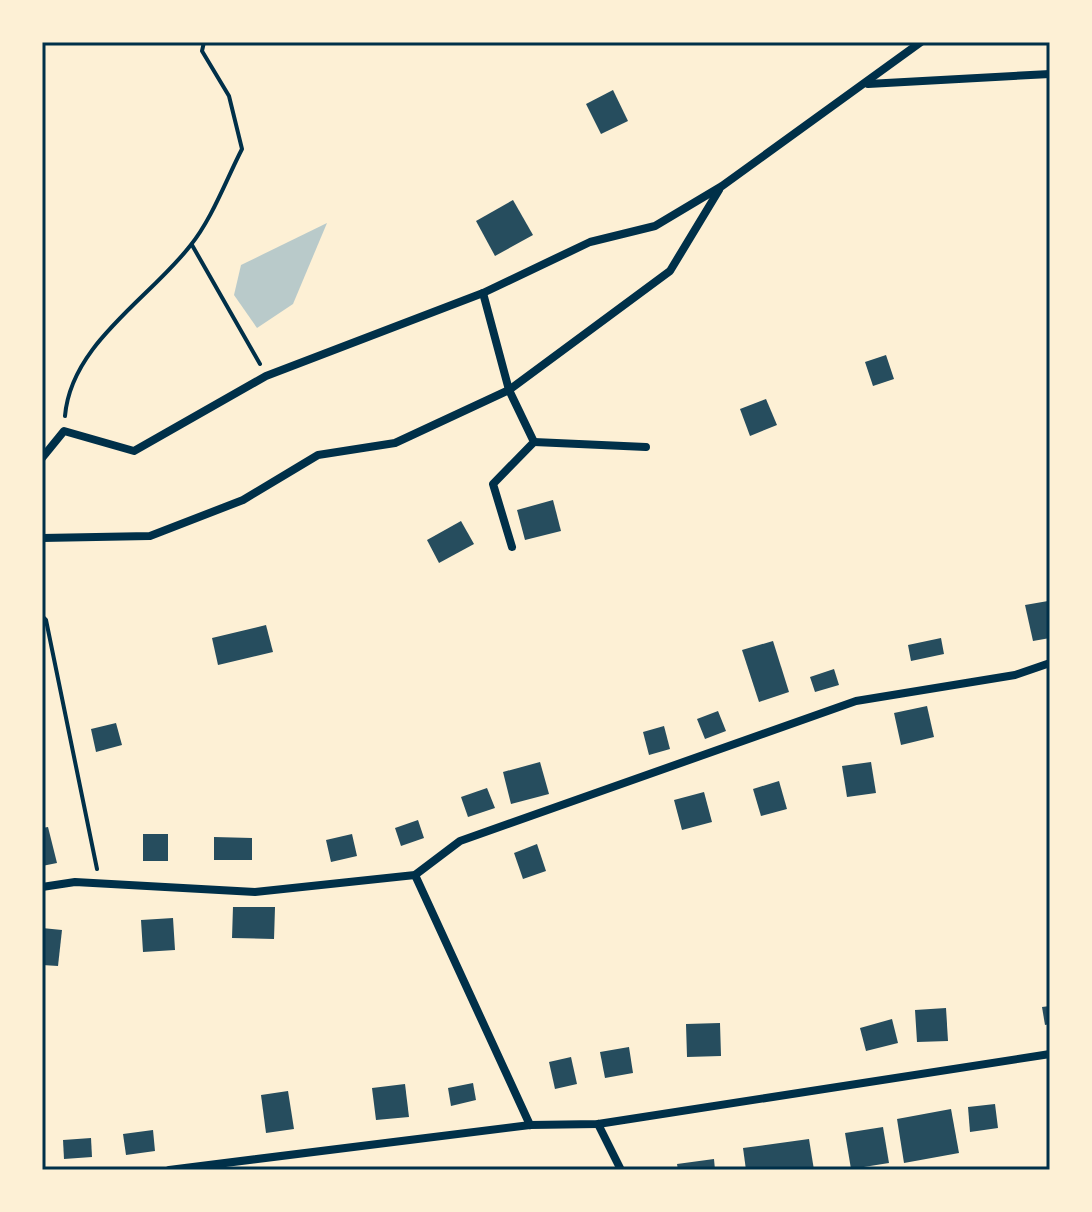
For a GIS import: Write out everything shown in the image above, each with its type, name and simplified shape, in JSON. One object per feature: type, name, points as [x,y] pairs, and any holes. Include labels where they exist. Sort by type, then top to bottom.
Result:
[{"type":"street","points":[[42,458],[64,431],[134,451],[266,376],[483,293],[590,242],[655,226],[722,186],[921,42]]},
{"type":"street","points":[[867,84],[1050,74]]},
{"type":"street","points":[[42,538],[150,536],[243,500],[318,455],[395,443],[509,390],[670,271],[722,186]]},
{"type":"street","points":[[483,293],[509,390],[534,442]]},
{"type":"street","points":[[512,547],[493,484],[534,442],[646,447]]},
{"type":"street","points":[[42,887],[75,882],[255,892],[415,875],[460,841],[856,701],[1015,675],[1050,663]]},
{"type":"street","points":[[415,875],[530,1125]]},
{"type":"street","points":[[169,1170],[530,1125],[598,1124],[1050,1054]]},
{"type":"street","points":[[598,1124],[621,1170]]},
{"type":"path","points":[[64,431],[67,393],[96,346],[192,245],[242,149],[229,96],[202,51],[204,42]]},
{"type":"path","points":[[192,245],[266,376]]},
{"type":"path","points":[[42,616],[46,620],[100,883]]},
{"type":"shaded area","points":[[327,223],[293,304],[257,328],[234,295],[241,265]]},
{"type":"building","points":[[613,90],[628,121],[601,134],[586,104]]},
{"type":"building","points":[[513,200],[533,235],[495,256],[476,221]]},
{"type":"building","points":[[886,355],[894,379],[873,386],[865,362]]},
{"type":"building","points":[[766,399],[777,425],[750,436],[740,409]]},
{"type":"building","points":[[553,500],[561,531],[525,540],[517,510]]},
{"type":"building","points":[[461,521],[474,544],[439,563],[427,540]]},
{"type":"building","points":[[1048,601],[1050,638],[1033,641],[1025,605]]},
{"type":"building","points":[[266,625],[273,652],[218,665],[212,638]]},
{"type":"building","points":[[941,638],[944,654],[911,661],[908,645]]},
{"type":"building","points":[[773,641],[789,692],[759,702],[742,650]]},
{"type":"building","points":[[834,669],[839,685],[815,692],[810,677]]},
{"type":"building","points":[[927,706],[934,737],[901,745],[894,713]]},
{"type":"building","points":[[718,711],[726,731],[705,739],[697,719]]},
{"type":"building","points":[[116,723],[122,745],[96,752],[91,729]]},
{"type":"building","points":[[664,726],[670,749],[649,755],[643,732]]},
{"type":"building","points":[[540,762],[549,794],[511,804],[503,772]]},
{"type":"building","points":[[871,762],[876,793],[847,797],[842,766]]},
{"type":"building","points":[[779,781],[787,809],[761,816],[753,789]]},
{"type":"building","points":[[487,788],[495,808],[468,817],[461,797]]},
{"type":"building","points":[[704,792],[712,822],[682,830],[674,800]]},
{"type":"building","points":[[418,820],[424,838],[401,846],[395,828]]},
{"type":"building","points":[[48,827],[57,863],[42,866],[42,828]]},
{"type":"building","points":[[143,834],[168,834],[168,861],[143,861]]},
{"type":"building","points":[[352,834],[357,856],[331,862],[326,840]]},
{"type":"building","points":[[214,837],[252,838],[252,860],[214,860]]},
{"type":"building","points":[[537,844],[546,871],[523,879],[514,853]]},
{"type":"building","points":[[233,907],[275,907],[274,939],[232,938]]},
{"type":"building","points":[[173,918],[175,950],[143,952],[141,920]]},
{"type":"building","points":[[42,928],[62,930],[58,966],[42,965]]},
{"type":"building","points":[[1050,1006],[1050,1024],[1045,1025],[1042,1007]]},
{"type":"building","points":[[946,1008],[948,1041],[917,1042],[915,1010]]},
{"type":"building","points":[[892,1019],[898,1043],[866,1051],[860,1028]]},
{"type":"building","points":[[720,1023],[721,1056],[687,1057],[686,1024]]},
{"type":"building","points":[[629,1047],[633,1073],[605,1078],[600,1052]]},
{"type":"building","points":[[571,1057],[577,1084],[555,1089],[549,1062]]},
{"type":"building","points":[[473,1083],[476,1100],[451,1106],[448,1088]]},
{"type":"building","points":[[405,1084],[409,1117],[376,1120],[372,1088]]},
{"type":"building","points":[[288,1091],[294,1129],[266,1133],[261,1095]]},
{"type":"building","points":[[995,1104],[998,1128],[970,1132],[968,1107]]},
{"type":"building","points":[[951,1109],[959,1153],[904,1163],[897,1119]]},
{"type":"building","points":[[883,1127],[889,1163],[851,1169],[845,1133]]},
{"type":"building","points":[[153,1130],[155,1151],[126,1155],[123,1134]]},
{"type":"building","points":[[91,1138],[92,1157],[64,1159],[63,1140]]},
{"type":"building","points":[[809,1139],[814,1170],[746,1170],[743,1148]]},
{"type":"building","points":[[714,1159],[715,1170],[678,1170],[677,1164]]}]
